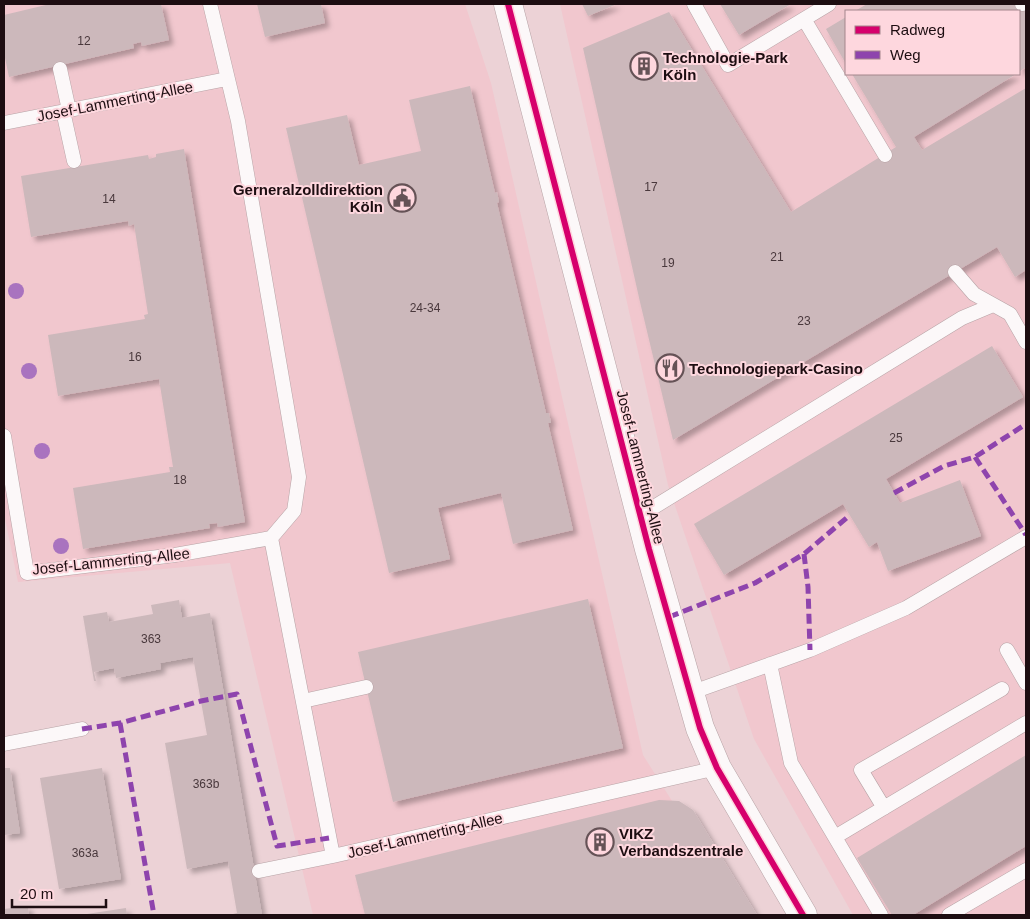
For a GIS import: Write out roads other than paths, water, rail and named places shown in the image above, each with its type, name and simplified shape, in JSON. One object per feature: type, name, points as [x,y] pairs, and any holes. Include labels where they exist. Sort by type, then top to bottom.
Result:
[{"type":"street","name":"Josef-Lammerting-Allee","points":[[508,4],[649,549],[700,728],[717,768],[803,915]]},
{"type":"lane","points":[[210,4],[239,130],[299,477],[294,512],[271,538]]},
{"type":"lane","points":[[694,4],[728,65],[830,4]]},
{"type":"lane","points":[[804,19],[885,155]]},
{"type":"lane","points":[[60,69],[74,162]]},
{"type":"lane","name":"Josef-Lammerting-Allee","points":[[4,123],[227,80]]},
{"type":"lane","points":[[955,272],[974,294],[1010,314],[1026,342]]},
{"type":"lane","points":[[641,515],[962,318],[994,305]]},
{"type":"lane","name":"Josef-Lammerting-Allee","points":[[4,436],[27,573],[175,555],[271,538],[333,856],[717,768]]},
{"type":"lane","points":[[690,693],[810,650],[906,608],[1026,537]]},
{"type":"lane","points":[[1007,650],[1026,683]]},
{"type":"lane","points":[[770,664],[791,763],[881,915]]},
{"type":"lane","points":[[303,701],[366,687]]},
{"type":"lane","points":[[884,808],[862,770],[1002,689]]},
{"type":"lane","points":[[835,837],[1026,724]]},
{"type":"lane","points":[[4,744],[82,729]]},
{"type":"lane","points":[[259,871],[333,856]]},
{"type":"lane","points":[[949,915],[1026,870]]},
{"type":"place","name":"Technologie-Park Köln","points":[[644,66]]},
{"type":"place","name":"Gerneralzolldirektion Köln","points":[[402,198]]},
{"type":"place","name":"Technologiepark-Casino","points":[[670,368]]},
{"type":"place","name":"VIKZ Verbandszentrale","points":[[600,842]]}]
